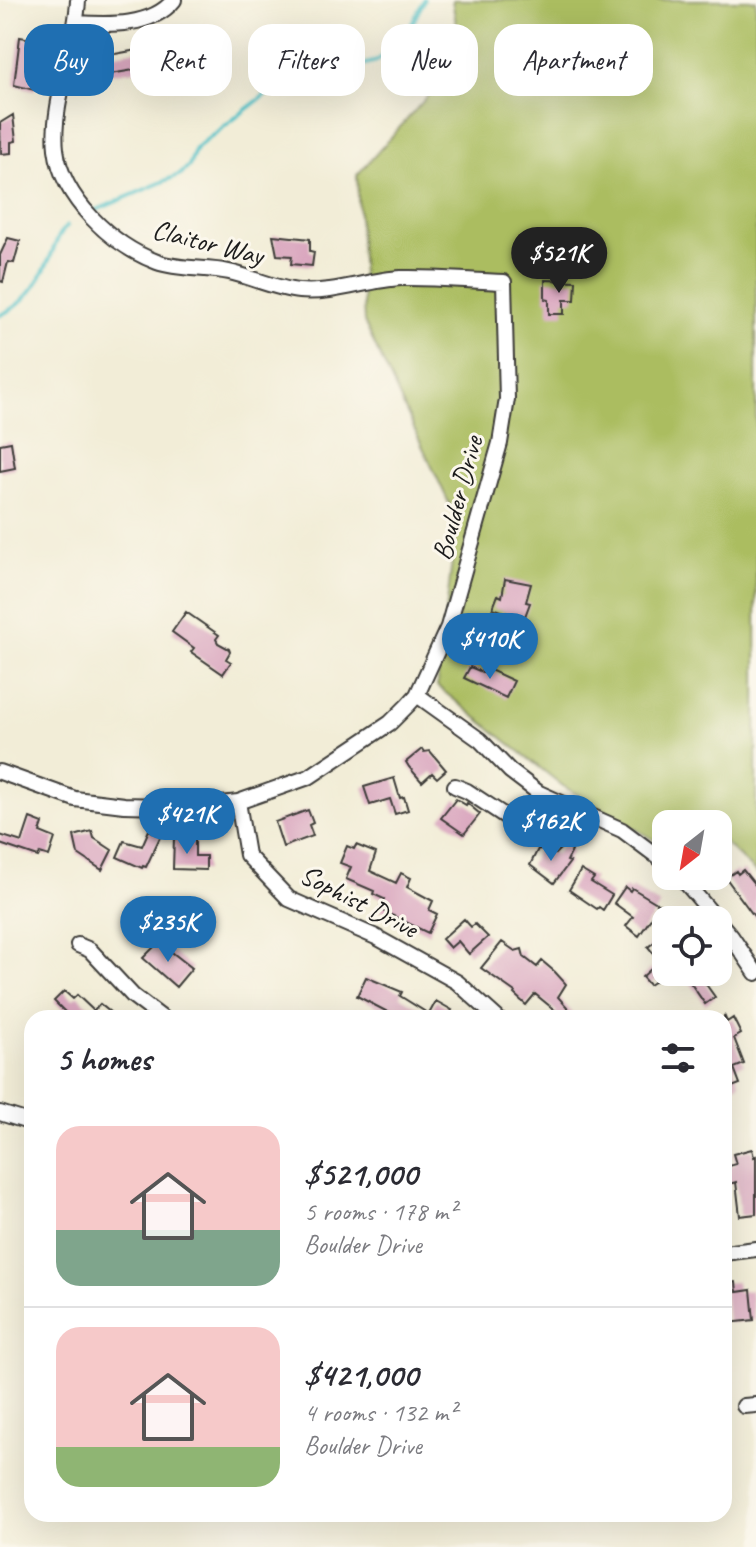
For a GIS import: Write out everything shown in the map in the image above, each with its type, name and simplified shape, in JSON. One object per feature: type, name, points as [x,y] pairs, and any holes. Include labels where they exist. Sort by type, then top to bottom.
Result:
[{"type":"street","name":"Claitor Way","points":[[78,0],[77,23],[57,122],[56,150],[63,176],[76,200],[124,245],[159,263],[228,272],[298,291],[349,289],[399,278],[504,282]]},
{"type":"street","points":[[77,23],[110,25],[136,21],[167,8],[174,0]]},
{"type":"street","name":"Boulder Drive","points":[[0,772],[75,799],[186,808],[238,802],[309,777],[390,723],[417,695],[448,627],[500,443],[507,399],[504,282]]},
{"type":"street","points":[[417,695],[480,740],[510,771],[539,793],[622,830],[652,852]]},
{"type":"street","points":[[455,786],[540,839],[549,841],[560,838],[581,812]]},
{"type":"street","name":"Sophist Drive","points":[[238,802],[247,855],[289,899],[376,937],[457,982],[488,1010]]},
{"type":"street","points":[[692,890],[731,936],[756,973]]},
{"type":"street","points":[[78,945],[90,950],[133,996],[151,1010]]},
{"type":"street","points":[[0,1113],[24,1120]]},
{"type":"street","points":[[732,1252],[756,1249]]},
{"type":"green space","points":[[452,0],[756,0],[756,873],[732,850],[732,810],[652,810],[652,839],[563,786],[437,686],[457,520],[364,322],[357,175],[428,96],[478,96],[478,24],[456,24]]},
{"type":"building","points":[[20,37],[24,38],[24,88],[14,85]]},
{"type":"building","points":[[130,51],[130,71],[114,73],[114,54]]},
{"type":"building","points":[[13,115],[16,141],[11,142],[11,153],[1,154],[0,123]]},
{"type":"building","points":[[273,235],[310,239],[310,251],[314,252],[312,266],[291,264],[292,256],[277,255]]},
{"type":"building","points":[[8,238],[20,241],[14,263],[8,262],[3,282],[0,281],[0,255]]},
{"type":"building","points":[[545,280],[576,281],[575,300],[564,300],[564,314],[549,314]]},
{"type":"building","points":[[11,442],[15,468],[0,471],[0,444]]},
{"type":"building","points":[[505,579],[531,584],[526,602],[530,603],[524,619],[493,608],[498,595],[502,597]]},
{"type":"building","points":[[186,612],[219,635],[216,639],[218,643],[229,649],[226,659],[231,662],[223,674],[191,652],[194,648],[172,632]]},
{"type":"building","points":[[470,667],[484,673],[486,668],[514,681],[506,698],[464,678]]},
{"type":"building","points":[[422,749],[424,752],[430,751],[446,770],[437,778],[432,773],[422,782],[406,762]]},
{"type":"building","points":[[394,778],[400,798],[404,797],[408,810],[395,814],[390,799],[370,805],[364,787]]},
{"type":"building","points":[[456,799],[467,803],[480,814],[464,834],[441,818]]},
{"type":"building","points":[[308,810],[313,823],[309,825],[313,836],[283,847],[275,822]]},
{"type":"building","points":[[30,818],[43,823],[40,832],[55,838],[49,856],[40,853],[38,857],[0,844],[0,835],[22,842]]},
{"type":"building","points":[[149,830],[161,835],[146,867],[117,857],[124,841],[142,846]]},
{"type":"building","points":[[92,831],[94,838],[112,850],[102,870],[78,854],[74,836]]},
{"type":"building","points":[[174,838],[195,839],[195,856],[206,856],[206,870],[173,869]]},
{"type":"building","points":[[356,845],[376,853],[370,871],[396,883],[401,873],[411,878],[407,887],[433,901],[429,910],[437,914],[428,933],[379,909],[384,899],[373,894],[374,891],[346,879],[351,867],[340,863],[347,846],[354,849]]},
{"type":"building","points":[[564,845],[572,851],[567,861],[570,862],[554,883],[530,865],[538,849],[555,854]]},
{"type":"building","points":[[581,870],[594,878],[591,882],[612,895],[603,910],[569,890]]},
{"type":"building","points":[[743,870],[756,886],[756,919],[732,886],[732,874],[736,871],[738,874]]},
{"type":"building","points":[[625,887],[660,905],[652,906],[652,917],[639,936],[626,926],[633,917],[614,903]]},
{"type":"building","points":[[464,919],[471,927],[475,924],[488,937],[469,954],[458,941],[450,948],[442,939]]},
{"type":"building","points":[[159,942],[192,968],[176,987],[143,958]]},
{"type":"building","points":[[502,942],[515,951],[522,949],[524,957],[537,967],[542,961],[566,984],[558,997],[570,1010],[555,1010],[535,994],[526,1005],[515,992],[481,968]]},
{"type":"building","points":[[652,968],[652,983],[649,985],[642,977]]},
{"type":"building","points":[[366,977],[402,992],[400,996],[423,1010],[384,1010],[357,996]]},
{"type":"building","points":[[693,986],[707,986],[715,997],[705,1004]]},
{"type":"building","points":[[64,991],[73,999],[77,995],[93,1010],[63,1010],[54,1001]]},
{"type":"building","points":[[436,1001],[452,1010],[431,1010]]},
{"type":"building","points":[[733,1018],[741,1034],[734,1038],[744,1064],[734,1068],[740,1084],[732,1087]]},
{"type":"building","points":[[752,1149],[756,1156],[756,1214],[740,1216],[736,1182],[732,1183],[732,1165],[736,1164],[733,1154]]},
{"type":"building","points":[[732,1282],[736,1282],[737,1292],[751,1290],[754,1320],[732,1323]]},
{"type":"waterway","points":[[92,212],[181,174],[189,166],[196,148],[265,95],[283,86],[377,61],[408,32],[424,0]]},
{"type":"waterway","points":[[0,315],[9,311],[35,285],[58,237],[67,226]]}]
